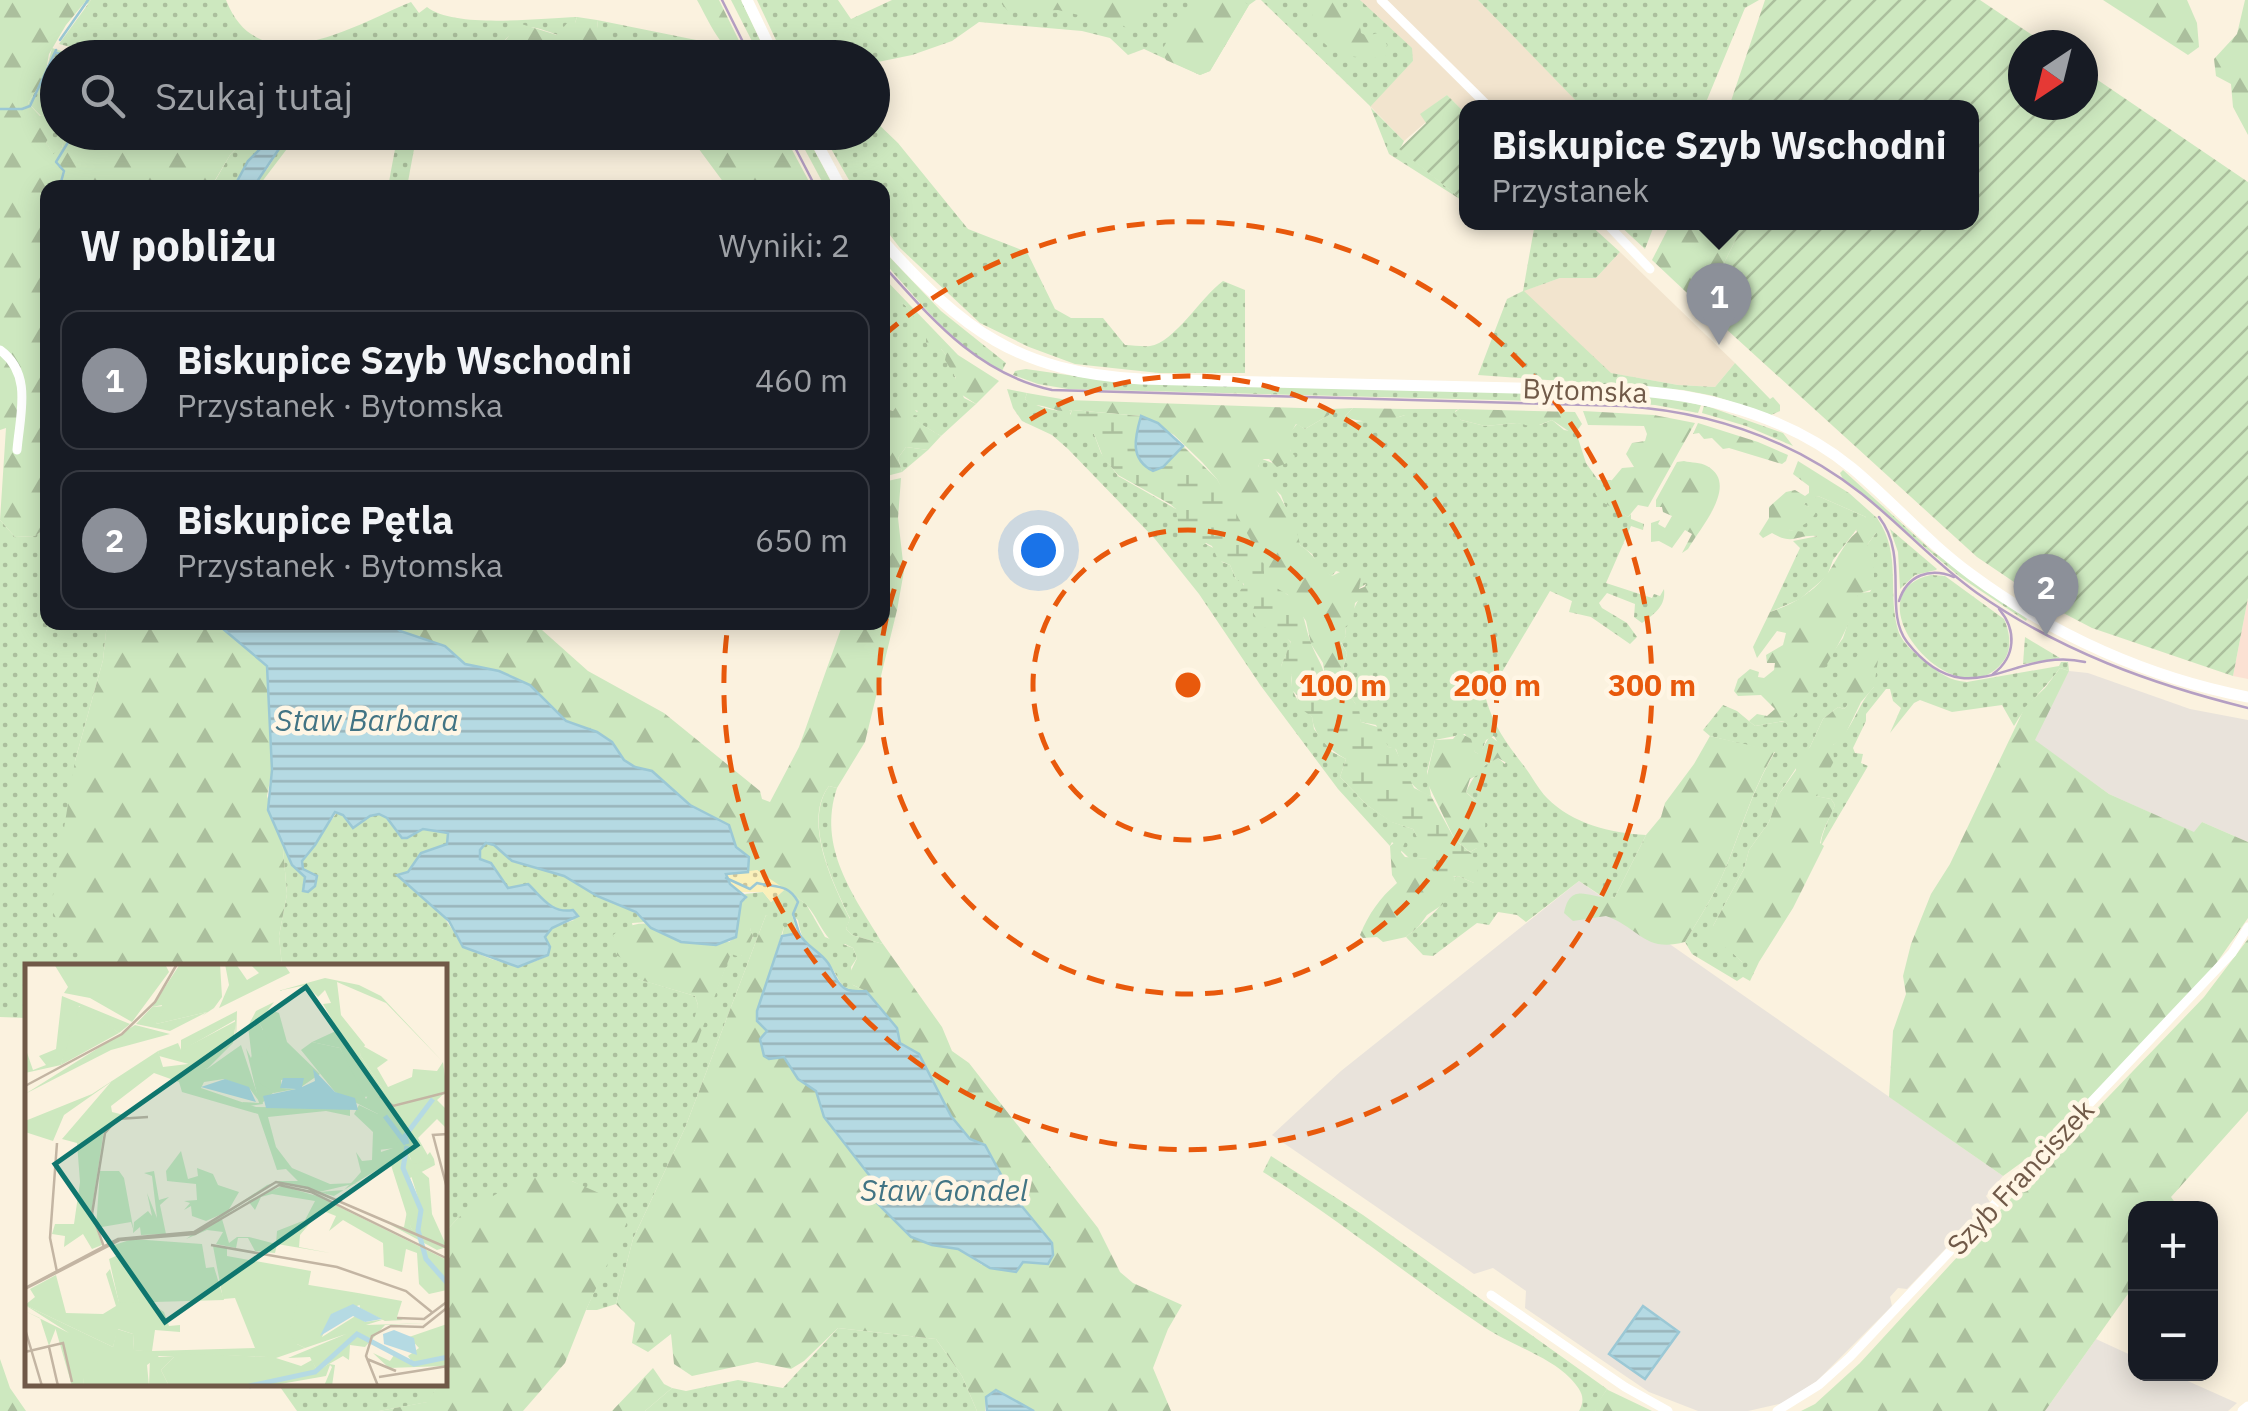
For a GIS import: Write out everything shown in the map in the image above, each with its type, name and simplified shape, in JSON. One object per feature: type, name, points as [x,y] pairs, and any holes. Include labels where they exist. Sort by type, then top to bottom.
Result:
[{"type":"street","points":[[748,0],[767,40]]},
{"type":"street","points":[[1382,0],[1482,100]]},
{"type":"street","points":[[821,150],[837,180]]},
{"type":"street","points":[[1613,230],[1650,269]]},
{"type":"street","name":"Bytomska","points":[[890,249],[941,303],[982,334],[1045,365],[1076,373],[1141,380],[1641,391],[1743,410],[1806,438],[1843,460],[1949,557],[2034,616],[2094,647],[2156,672],[2248,696]]},
{"type":"street","points":[[0,350],[16,363],[24,386],[17,450]]},
{"type":"street","name":"Szyb Franciszek","points":[[1777,1411],[1820,1385],[1850,1357],[2232,954],[2248,928]]},
{"type":"street","points":[[1491,1294],[1624,1387],[1668,1411]]},
{"type":"shaded area","points":[[1360,0],[1478,0],[1576,100],[1459,100],[1459,107],[1447,95],[1421,114],[1426,122],[1404,141],[1370,106],[1413,61]]},
{"type":"shaded area","points":[[1620,252],[1735,363],[1715,387],[1610,373],[1523,291],[1560,278],[1596,278]]},
{"type":"shaded area","points":[[2248,598],[2248,679],[2233,676]]},
{"type":"shaded area","points":[[2069,671],[2088,673],[2190,709],[2248,720],[2248,842],[2202,822],[2195,833],[2109,794],[2034,740]]},
{"type":"shaded area","points":[[1579,881],[2003,1176],[1986,1196],[1990,1202],[1907,1289],[1898,1288],[1890,1297],[1892,1306],[1817,1381],[1783,1403],[1748,1411],[1698,1411],[1649,1392],[1525,1308],[1526,1291],[1493,1268],[1474,1274],[1272,1135],[1341,1071]]},
{"type":"shaded area","points":[[2096,1339],[2128,1354],[2128,1381],[2188,1381],[2237,1403],[2228,1411],[2045,1411]]},
{"type":"green space","points":[[0,0],[91,0],[85,2],[57,40],[40,40],[40,84],[28,103],[40,116],[40,150],[51,150],[53,154],[59,150],[235,150],[215,180],[40,180],[40,532],[35,536],[15,537],[0,520],[6,428],[0,430]]},
{"type":"green space","points":[[91,0],[226,0],[241,25],[266,40],[62,40]]},
{"type":"green space","points":[[697,0],[719,0],[739,40],[721,40]]},
{"type":"green space","points":[[731,0],[741,0],[760,40],[751,40]]},
{"type":"green space","points":[[757,0],[838,0],[851,19],[892,0],[1256,0],[1249,5],[1210,71],[1200,75],[1144,49],[1128,55],[1110,38],[1082,31],[979,22],[952,41],[890,60],[890,40],[776,40]]},
{"type":"green space","points":[[998,0],[1157,0],[1130,32],[1124,26],[1058,10],[1009,12]]},
{"type":"green space","points":[[1196,0],[1242,0],[1249,5],[1210,71],[1200,75],[1166,60],[1162,50],[1181,16]]},
{"type":"green space","points":[[1261,0],[1360,0],[1412,48],[1413,61],[1370,107]]},
{"type":"green space","points":[[1313,0],[1338,0],[1348,12],[1358,11],[1361,33],[1367,36],[1381,32],[1387,45],[1385,56],[1344,56],[1327,46],[1317,34]]},
{"type":"green space","points":[[1478,0],[1759,0],[1745,8],[1707,100],[1575,100]]},
{"type":"green space","points":[[1765,0],[1980,0],[2025,30],[2008,30],[2008,120],[2098,120],[2098,80],[2248,182],[2248,598],[2233,676],[2092,628],[2048,605],[1977,557],[1702,307],[1740,230],[1979,230],[1979,100],[1731,100]]},
{"type":"green space","points":[[2103,0],[2187,0],[2197,23],[2199,47],[2188,55]]},
{"type":"green space","points":[[2245,0],[2248,135],[2233,107],[2231,84],[2216,76],[2214,59],[2237,34]]},
{"type":"green space","points":[[411,2],[419,13],[427,7],[440,14],[477,20],[577,17],[558,35],[536,28],[523,28],[505,40],[317,40]]},
{"type":"green space","points":[[577,17],[597,20],[604,40],[506,40],[518,23],[557,35],[568,22],[575,23]]},
{"type":"green space","points":[[597,20],[696,40],[593,40]]},
{"type":"green space","points":[[40,84],[40,115],[28,103]]},
{"type":"green space","points":[[1447,95],[1459,107],[1459,197],[1399,149],[1426,123],[1420,114]]},
{"type":"green space","points":[[1371,108],[1404,141],[1400,149],[1459,199],[1389,154]]},
{"type":"green space","points":[[890,135],[968,229],[1027,252],[1055,309],[1071,318],[1103,318],[1125,345],[1147,346],[1169,337],[1223,281],[1245,290],[1245,373],[1159,373],[1075,364],[1029,347],[980,323],[900,248],[890,235],[890,180],[849,180],[832,150],[890,150]]},
{"type":"green space","points":[[235,150],[259,150],[238,180],[216,180]]},
{"type":"green space","points":[[278,150],[286,150],[263,180],[258,180]]},
{"type":"green space","points":[[395,150],[414,150],[408,180],[389,180]]},
{"type":"green space","points":[[700,150],[792,150],[808,180],[722,180]]},
{"type":"green space","points":[[805,150],[814,150],[830,180],[821,180]]},
{"type":"green space","points":[[1534,230],[1596,230],[1620,252],[1596,278],[1560,278],[1524,291],[1611,373],[1715,387],[1735,363],[1770,399],[1773,397],[1780,411],[1771,415],[1683,390],[1478,375],[1507,299],[1523,291]]},
{"type":"green space","points":[[1625,230],[1652,230],[1645,249]]},
{"type":"green space","points":[[1667,230],[1740,230],[1702,307],[1652,260]]},
{"type":"green space","points":[[890,257],[941,311],[1006,363],[1002,371],[968,349],[890,269]]},
{"type":"green space","points":[[890,284],[958,355],[999,381],[976,404],[953,389],[956,378],[946,355],[926,343],[926,334],[905,305],[890,298]]},
{"type":"green space","points":[[890,296],[905,305],[946,355],[964,398],[976,404],[941,436],[910,418],[918,411],[898,406],[893,411]]},
{"type":"green space","points":[[1026,369],[1123,383],[1572,393],[1574,402],[1068,389],[1013,375]]},
{"type":"green space","points":[[1007,389],[1027,393],[1025,399],[1041,407],[1072,410],[1070,414],[1094,434],[1101,453],[1118,476],[1176,509],[1204,543],[1215,549],[1222,562],[1230,565],[1256,603],[1254,614],[1291,643],[1281,666],[1292,675],[1294,692],[1312,717],[1314,729],[1332,752],[1346,759],[1340,777],[1367,805],[1392,822],[1413,829],[1429,859],[1409,858],[1392,842],[1390,846],[1338,789],[1199,594],[1155,539],[1068,449],[1052,435],[1022,421]]},
{"type":"green space","points":[[1027,393],[1067,400],[1331,409],[1329,415],[1305,429],[1296,424],[1292,431],[1292,461],[1277,467],[1263,459],[1258,466],[1284,503],[1300,545],[1332,576],[1354,565],[1361,578],[1359,589],[1374,583],[1373,589],[1355,603],[1353,621],[1345,627],[1346,636],[1341,643],[1347,653],[1340,683],[1332,684],[1325,677],[1306,621],[1287,594],[1277,592],[1263,578],[1217,479],[1174,435],[1142,416],[1032,405],[1025,399]]},
{"type":"green space","points":[[1582,396],[1663,397],[1701,405],[1698,413],[1655,405],[1582,401]]},
{"type":"green space","points":[[904,397],[910,397],[912,407],[921,416],[911,418],[941,436],[928,450],[906,447],[898,458],[902,472],[890,475],[890,410]]},
{"type":"green space","points":[[1704,405],[1783,433],[1793,446],[1702,413]]},
{"type":"green space","points":[[1353,408],[1345,416],[1355,422],[1399,417],[1405,415],[1405,409],[1459,409],[1455,411],[1461,420],[1485,426],[1540,425],[1552,420],[1564,430],[1576,432],[1586,463],[1598,480],[1612,480],[1599,499],[1644,524],[1643,530],[1631,526],[1606,583],[1652,598],[1654,594],[1660,596],[1664,589],[1661,605],[1642,623],[1634,617],[1635,604],[1607,593],[1599,603],[1627,623],[1637,637],[1630,644],[1591,617],[1569,612],[1572,601],[1550,591],[1486,699],[1507,743],[1557,807],[1593,826],[1646,835],[1615,897],[1606,899],[1579,881],[1526,922],[1517,915],[1498,912],[1489,925],[1477,923],[1433,956],[1423,955],[1406,937],[1443,903],[1455,877],[1474,883],[1470,852],[1482,845],[1482,811],[1466,792],[1482,768],[1498,758],[1505,764],[1509,752],[1494,736],[1486,740],[1480,755],[1465,734],[1435,740],[1427,772],[1431,796],[1423,793],[1412,783],[1396,749],[1388,747],[1376,725],[1361,722],[1355,703],[1340,683],[1347,653],[1341,642],[1366,584],[1358,589],[1361,578],[1336,571],[1332,576],[1320,569],[1312,554],[1300,545],[1281,495],[1258,466],[1262,459],[1275,464],[1290,453],[1292,430],[1297,424],[1305,429],[1329,415],[1331,409]]},
{"type":"green space","points":[[1353,408],[1405,409],[1405,415],[1366,421],[1345,416]]},
{"type":"green space","points":[[1459,409],[1575,412],[1582,424],[1576,432],[1552,420],[1534,427],[1517,423],[1485,426],[1461,420],[1454,413]]},
{"type":"green space","points":[[1072,410],[1141,416],[1136,434],[1163,467],[1183,446],[1217,479],[1264,564],[1264,578],[1299,607],[1325,677],[1345,688],[1359,709],[1361,722],[1381,728],[1388,747],[1395,748],[1414,788],[1431,796],[1455,840],[1472,854],[1480,878],[1474,883],[1458,876],[1447,878],[1440,886],[1413,829],[1391,822],[1367,805],[1340,777],[1346,759],[1319,737],[1312,717],[1299,707],[1297,695],[1291,689],[1292,675],[1283,672],[1281,666],[1291,642],[1275,629],[1260,627],[1253,611],[1255,603],[1243,598],[1240,591],[1244,584],[1236,579],[1230,565],[1218,560],[1212,546],[1206,543],[1200,548],[1185,536],[1176,509],[1170,504],[1118,475],[1103,457],[1094,434],[1074,427],[1069,419]]},
{"type":"green space","points":[[1583,411],[1654,415],[1695,423],[1648,507],[1638,505],[1628,517],[1599,500],[1595,493],[1607,486],[1622,468],[1634,467],[1626,454],[1632,443],[1645,441],[1644,426],[1588,425]]},
{"type":"green space","points":[[1698,423],[1758,442],[1788,455],[1786,461],[1782,464],[1723,449],[1712,438],[1693,434]]},
{"type":"green space","points":[[906,447],[928,450],[902,472],[898,458]]},
{"type":"green space","points":[[1798,461],[1849,493],[1877,518],[1879,529],[1867,545],[1874,551],[1874,589],[1858,594],[1838,645],[1788,726],[1784,721],[1755,726],[1749,721],[1757,714],[1767,716],[1775,709],[1761,695],[1738,696],[1734,691],[1738,679],[1750,669],[1764,678],[1774,670],[1775,663],[1767,663],[1766,655],[1783,645],[1786,633],[1777,631],[1757,658],[1753,647],[1770,612],[1799,599],[1818,584],[1857,532],[1855,524],[1866,517],[1818,496],[1804,504],[1818,504],[1812,518],[1789,530],[1804,532],[1810,526],[1820,531],[1818,536],[1790,539],[1772,533],[1763,538],[1759,534],[1769,518],[1769,507],[1786,492],[1795,490],[1805,496],[1809,493],[1809,486],[1793,474]]},
{"type":"green space","points":[[1677,462],[1707,466],[1720,484],[1708,518],[1682,553],[1692,534],[1685,530],[1672,548],[1659,541],[1651,542],[1651,523],[1660,520],[1658,524],[1665,528],[1672,516],[1656,507],[1656,500]]},
{"type":"green space","points":[[1843,470],[1932,551],[2026,621],[1960,577],[1843,479]]},
{"type":"green space","points":[[901,478],[898,518],[904,571],[897,610],[865,742],[837,788],[829,786],[821,800],[819,817],[823,852],[850,919],[846,929],[852,935],[883,944],[942,1027],[952,1051],[969,1063],[1098,1228],[1120,1272],[1133,1283],[1182,1305],[1153,1368],[1171,1411],[1034,1411],[996,1390],[986,1397],[985,1411],[977,1411],[962,1376],[936,1339],[838,1328],[791,1369],[757,1362],[692,1376],[674,1364],[671,1334],[648,1352],[632,1343],[635,1323],[616,1304],[633,1239],[685,1128],[766,915],[784,927],[757,1011],[757,1021],[767,1031],[769,1059],[784,1057],[798,1079],[816,1091],[824,1117],[873,1180],[874,1194],[911,1237],[958,1249],[982,1265],[1048,1264],[1052,1243],[1011,1193],[985,1146],[970,1139],[951,1116],[919,1054],[900,1043],[866,991],[853,985],[848,977],[857,958],[853,948],[837,946],[803,902],[757,870],[746,874],[729,825],[690,805],[652,771],[624,760],[612,742],[597,732],[566,721],[530,685],[499,671],[465,664],[445,646],[399,630],[542,630],[588,671],[664,713],[770,802],[799,747],[841,630],[890,630],[890,480]]},
{"type":"green space","points":[[1818,496],[1866,517],[1833,560],[1827,576],[1800,599],[1770,612],[1800,548],[1793,541],[1818,536],[1789,530],[1809,507],[1804,505],[1806,501]]},
{"type":"green space","points":[[1877,518],[1890,546],[1899,633],[1931,666],[1950,678],[1967,682],[2059,666],[2061,662],[2068,662],[2069,671],[2060,668],[2014,726],[2002,705],[1952,712],[1920,700],[1890,733],[1901,708],[1893,701],[1890,689],[1886,689],[1866,714],[1853,748],[1855,753],[1863,754],[1861,763],[1868,766],[1821,846],[1835,805],[1831,799],[1815,796],[1833,761],[1833,745],[1874,687],[1857,660],[1849,703],[1823,719],[1779,794],[1769,822],[1749,850],[1744,869],[1713,926],[1721,949],[1726,946],[1742,962],[1759,962],[1750,981],[1743,977],[1737,981],[1692,954],[1685,942],[1722,877],[1775,752],[1710,736],[1703,730],[1723,705],[1755,726],[1785,721],[1843,638],[1858,593],[1870,592],[1873,586],[1867,545],[1876,533]]},
{"type":"green space","points":[[0,520],[15,537],[35,536],[40,532],[40,630],[106,630],[103,660],[75,761],[83,960],[91,964],[25,964],[25,1018],[0,1017]]},
{"type":"green space","points":[[1890,529],[1937,569],[1915,575],[1900,589],[1898,552]]},
{"type":"green space","points":[[1931,575],[1945,576],[2004,619],[2008,653],[2002,663],[1982,677],[1959,677],[1936,666],[1917,648],[1904,626],[1900,605],[1908,586]]},
{"type":"green space","points":[[106,630],[224,630],[267,666],[272,770],[267,796],[282,838],[287,894],[279,936],[282,964],[90,964],[83,961],[66,938],[51,908],[75,761],[103,660]]},
{"type":"green space","points":[[2025,637],[2060,658],[2023,664]]},
{"type":"green space","points":[[1875,647],[1879,653],[1874,687],[1861,702],[1843,739],[1833,745],[1834,761],[1816,796],[1831,799],[1835,805],[1821,838],[1824,846],[1793,908],[1759,962],[1742,962],[1726,947],[1718,953],[1709,946],[1713,926],[1744,869],[1749,850],[1769,822],[1779,794],[1796,770],[1796,761],[1810,747],[1823,719],[1848,704],[1836,694],[1842,676],[1861,650]]},
{"type":"green space","points":[[2060,668],[2069,671],[2035,740],[2109,794],[2194,832],[2202,822],[2248,842],[2248,918],[2213,968],[2043,1147],[2003,1176],[1889,1097],[1893,1031],[1906,994],[1903,976],[1911,944],[1931,894],[1950,864],[2025,707]]},
{"type":"green space","points":[[1459,732],[1471,739],[1479,754],[1490,736],[1514,754],[1510,765],[1498,758],[1485,765],[1482,773],[1470,779],[1466,792],[1485,815],[1485,828],[1481,831],[1487,857],[1484,860],[1477,854],[1477,848],[1470,852],[1455,840],[1426,780],[1435,740],[1453,739]]},
{"type":"green space","points":[[1710,736],[1775,751],[1754,793],[1722,877],[1685,942],[1651,942],[1606,916],[1573,921],[1564,913],[1572,896],[1615,897],[1646,835]]},
{"type":"green space","points":[[829,786],[837,788],[832,830],[841,870],[883,944],[852,935],[846,929],[850,918],[829,870],[820,834],[822,800]]},
{"type":"green space","points":[[338,811],[353,828],[379,814],[387,818],[402,838],[423,829],[448,833],[447,844],[424,853],[408,872],[397,876],[439,912],[466,945],[488,958],[513,963],[548,955],[550,947],[545,937],[552,928],[574,920],[544,901],[528,884],[508,888],[491,863],[480,858],[480,850],[486,843],[494,845],[512,861],[564,876],[636,912],[647,922],[632,923],[642,968],[638,979],[695,996],[698,1005],[693,1050],[731,953],[741,956],[753,937],[750,929],[761,899],[746,899],[745,894],[763,892],[771,902],[785,889],[806,904],[825,937],[853,948],[857,958],[851,967],[853,985],[866,991],[844,987],[826,961],[807,944],[798,920],[792,915],[797,933],[782,936],[784,927],[766,915],[685,1128],[633,1239],[616,1304],[586,1310],[607,1263],[604,1198],[572,1181],[459,1217],[448,1229],[448,964],[282,964],[279,936],[287,894],[282,838],[292,865],[305,877],[305,886],[310,891],[317,876],[302,869],[302,861]]},
{"type":"green space","points":[[1399,839],[1405,842],[1401,852],[1405,857],[1429,859],[1442,882],[1455,877],[1453,889],[1442,905],[1406,937],[1383,942],[1377,937],[1363,938],[1360,935],[1371,913],[1397,883],[1392,875],[1390,846]]},
{"type":"green space","points":[[762,899],[758,919],[750,929],[753,936],[740,957],[731,954],[694,1050],[687,1046],[698,1005],[695,996],[637,979],[641,968],[616,955],[613,935],[625,927],[654,923],[729,942],[736,937],[741,902]]},
{"type":"green space","points":[[2248,939],[2248,1111],[2171,1197],[2174,1201],[2128,1201],[2128,1294],[2045,1411],[1801,1411],[1815,1404],[1860,1363],[2204,997]]},
{"type":"green space","points":[[1271,1156],[1363,1215],[1607,1389],[1596,1411],[1579,1411],[1581,1393],[1562,1370],[1484,1327],[1263,1172]]},
{"type":"green space","points":[[524,1177],[572,1181],[628,1211],[628,1220],[565,1363],[523,1411],[379,1411],[427,1402],[438,1386],[448,1386],[448,1229],[459,1217]]},
{"type":"green space","points":[[838,1328],[936,1339],[962,1376],[977,1411],[645,1411],[672,1388],[686,1391],[738,1380],[783,1388]]},
{"type":"green space","points":[[0,1359],[10,1388],[26,1411],[0,1411]]},
{"type":"green space","points":[[653,1368],[664,1384],[672,1388],[645,1411],[612,1411]]},
{"type":"green space","points":[[279,1386],[438,1386],[428,1402],[379,1411],[297,1411]]},
{"type":"green space","points":[[1607,1389],[1652,1411],[1596,1411],[1594,1408]]},
{"type":"sand","points":[[757,870],[785,889],[771,902],[763,892],[741,892],[725,874]]},
{"type":"water","points":[[259,150],[278,150],[258,180],[238,180]]},
{"type":"water","points":[[1141,416],[1158,423],[1183,446],[1163,467],[1153,471],[1137,454]]},
{"type":"water","name":"Staw Barbara","points":[[224,630],[399,630],[445,646],[465,664],[499,671],[530,685],[566,721],[597,732],[612,742],[624,760],[652,771],[690,805],[729,825],[736,847],[749,857],[748,872],[726,874],[730,884],[746,897],[741,902],[736,937],[716,945],[681,942],[651,928],[636,912],[597,896],[564,876],[512,861],[486,843],[480,850],[480,859],[491,863],[508,888],[528,884],[553,907],[573,910],[578,916],[552,928],[545,937],[550,947],[548,955],[518,967],[463,947],[449,921],[397,875],[408,872],[421,853],[447,844],[448,833],[423,829],[402,838],[387,818],[379,814],[353,828],[343,815],[335,812],[302,861],[303,869],[317,876],[315,886],[303,891],[305,877],[292,865],[268,810],[272,770],[267,666]]},
{"type":"water","name":"Staw Gondel","points":[[799,933],[824,959],[841,985],[850,991],[866,991],[897,1028],[900,1043],[919,1054],[951,1116],[970,1139],[985,1145],[1011,1193],[1052,1243],[1053,1255],[1048,1264],[1023,1262],[1016,1272],[990,1268],[958,1249],[911,1237],[876,1202],[873,1180],[824,1117],[816,1091],[798,1079],[784,1057],[764,1056],[760,1039],[767,1031],[757,1021],[757,1011],[782,936]]},
{"type":"water","points":[[1643,1306],[1679,1332],[1645,1379],[1609,1354]]},
{"type":"water","points":[[996,1390],[1034,1411],[987,1411],[986,1397]]},
{"type":"waterway","points":[[60,40],[88,0]]},
{"type":"waterway","points":[[0,109],[30,106],[40,84]]},
{"type":"waterway","points":[[62,180],[64,171],[56,162],[63,150]]},
{"type":"waterway","points":[[726,878],[750,889],[757,883],[790,892],[798,902],[793,914],[799,933]]},
{"type":"tram line","points":[[722,0],[742,40]]},
{"type":"tram line","points":[[796,150],[812,180]]},
{"type":"tram line","points":[[890,273],[938,324],[978,357],[1000,371],[1052,390],[1624,406],[1719,422],[1779,444],[1836,475],[1962,582],[2041,632],[2142,676],[2248,708]]},
{"type":"tram line","points":[[1879,517],[1893,549],[1900,629],[1929,665],[1951,676],[1972,678],[2060,659],[2085,662]]},
{"type":"tram line","points":[[1899,601],[1908,585],[1920,576],[1936,573],[1954,577]]},
{"type":"tram line","points":[[1993,674],[2006,660],[2011,643],[2009,626],[1999,609]]},
{"type":"place","name":"Biskupice Szyb Wschodni","points":[[1719,345]]},
{"type":"place","name":"Biskupice Pętla","points":[[2046,636]]}]
